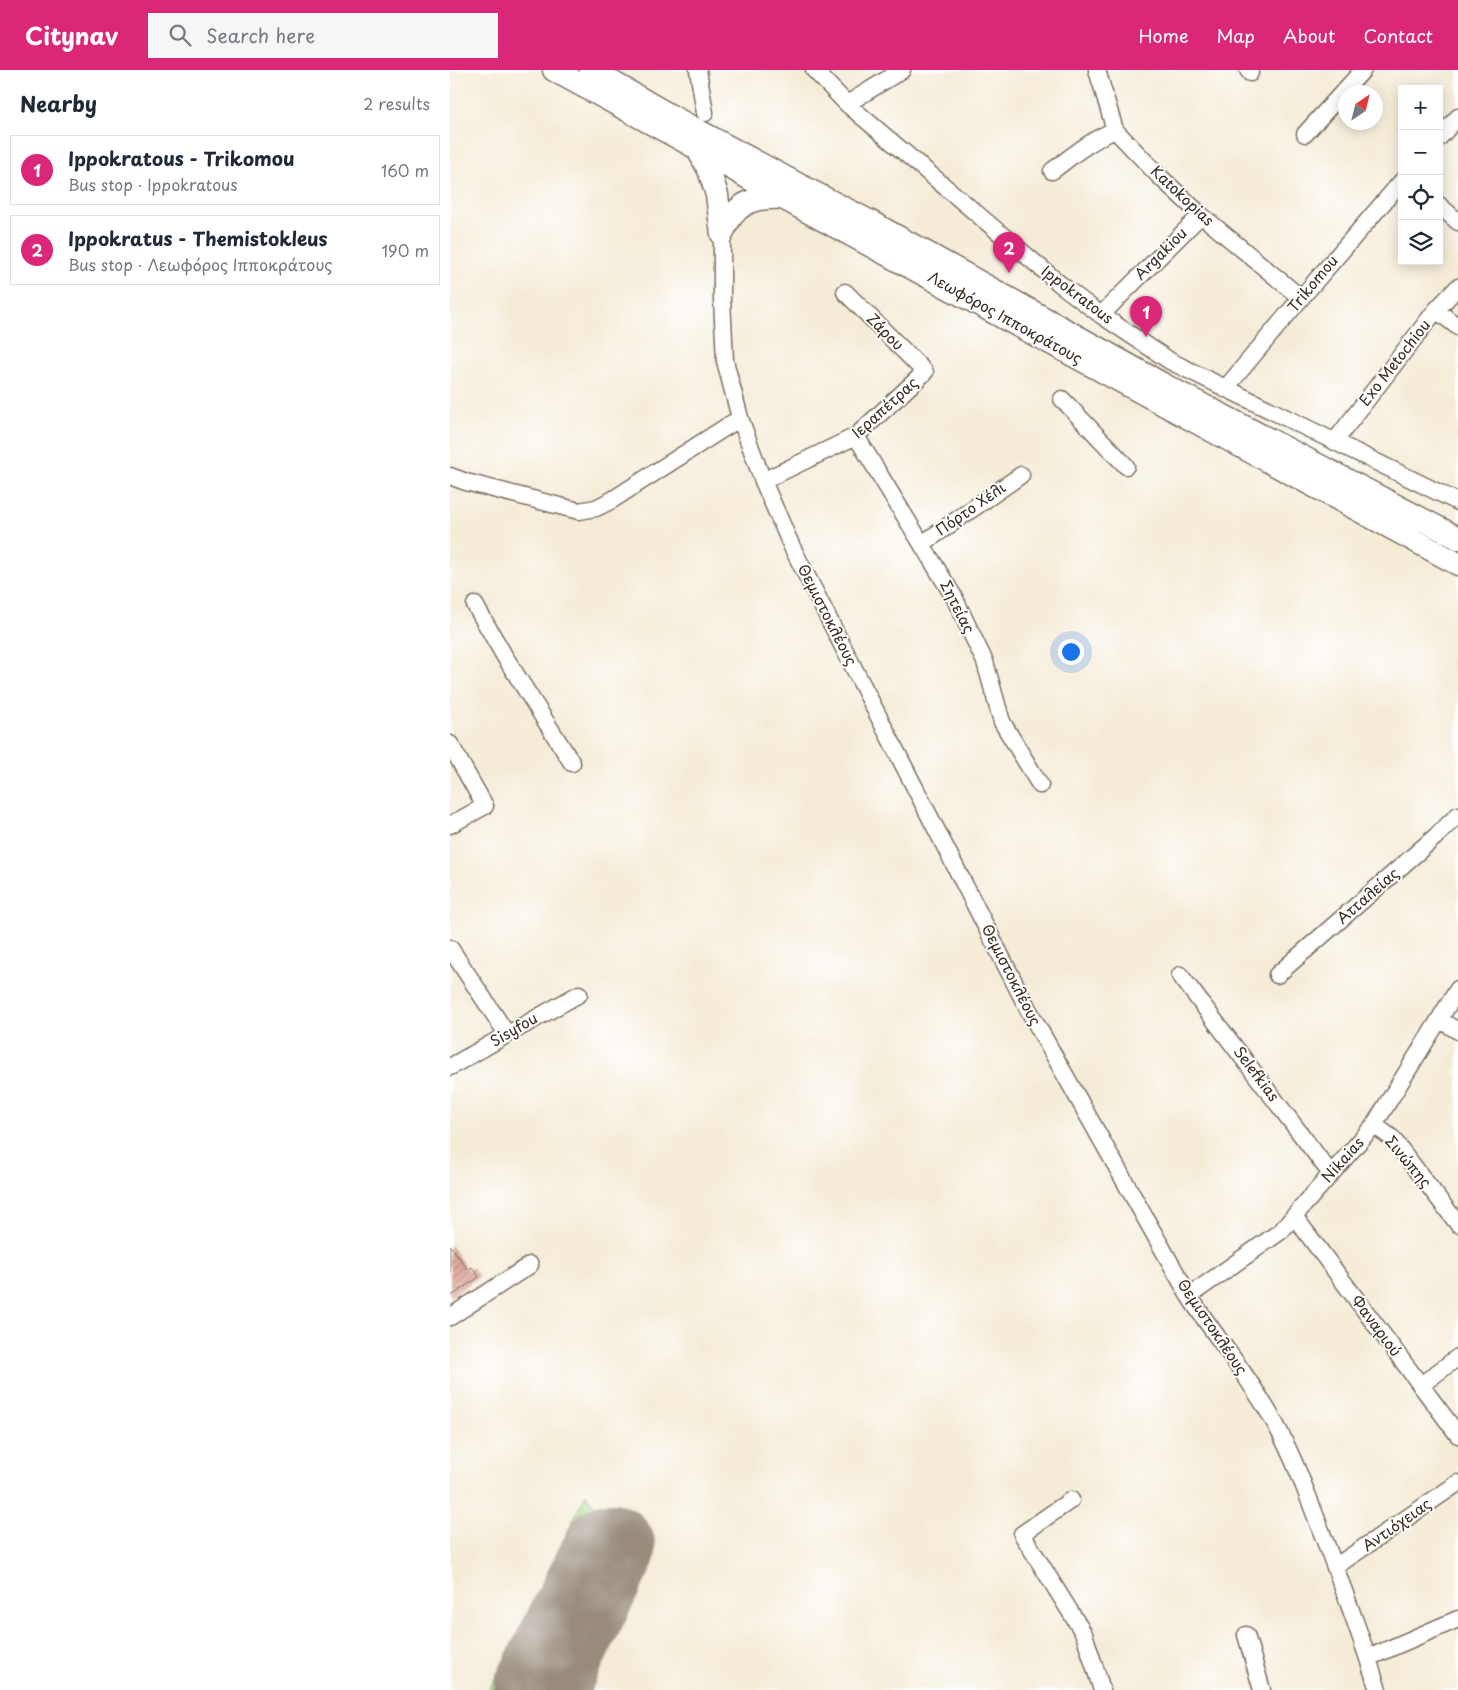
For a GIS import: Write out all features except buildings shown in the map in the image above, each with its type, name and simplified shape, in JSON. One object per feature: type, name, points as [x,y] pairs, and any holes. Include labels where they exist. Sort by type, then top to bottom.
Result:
[{"type":"main road","name":"Λεωφόρος Ιπποκράτους","points":[[554,70],[698,148],[783,198],[1458,564]]},
{"type":"main road","name":"Λεωφόρος Ιπποκράτους","points":[[591,70],[670,115],[869,221],[1157,381],[1458,538]]},
{"type":"main road","points":[[698,148],[709,170],[717,195],[722,234]]},
{"type":"main road","points":[[722,234],[727,221],[734,212],[747,203],[764,196],[783,198]]},
{"type":"street","points":[[698,70],[705,113]]},
{"type":"street","name":"Ippokratous","points":[[814,70],[848,104],[1060,284],[1101,315],[1170,361],[1458,502]]},
{"type":"street","points":[[848,104],[902,70]]},
{"type":"street","name":"Katokopias","points":[[1097,70],[1115,130],[1201,216],[1301,298]]},
{"type":"street","points":[[1305,134],[1363,70]]},
{"type":"street","points":[[1443,134],[1458,117]]},
{"type":"street","points":[[1052,171],[1100,136],[1115,130]]},
{"type":"street","name":"Trikomou","points":[[1225,389],[1398,186]]},
{"type":"street","points":[[1443,209],[1458,222]]},
{"type":"street","name":"Argakiou","points":[[1101,315],[1201,216]]},
{"type":"street","name":"Θεμιστοκλέους","points":[[722,234],[722,300],[725,361],[740,418],[763,481],[792,547],[1028,1009],[1189,1296],[1236,1361],[1276,1425],[1303,1485],[1335,1568],[1378,1690]]},
{"type":"street","name":"Exo Metochiou","points":[[1335,441],[1436,310],[1458,287]]},
{"type":"street","name":"Ζάρου","points":[[845,292],[926,372]]},
{"type":"street","points":[[1436,310],[1458,327]]},
{"type":"street","name":"Ιεραπέτρας","points":[[763,481],[856,436],[926,372]]},
{"type":"street","points":[[1062,399],[1126,466]]},
{"type":"street","points":[[450,476],[466,482],[579,511],[596,508],[612,500],[740,418]]},
{"type":"street","name":"Σητείας","points":[[856,436],[954,597],[985,662],[1002,722],[1040,785]]},
{"type":"street","name":"Πόρτο Χέλι","points":[[922,544],[1021,475]]},
{"type":"street","points":[[475,605],[505,657],[572,762]]},
{"type":"street","points":[[450,744],[485,806],[450,825]]},
{"type":"street","name":"Ατταλείας","points":[[1278,975],[1458,815]]},
{"type":"street","points":[[450,948],[507,1034]]},
{"type":"street","name":"Selefkias","points":[[1180,975],[1331,1174]]},
{"type":"street","name":"Nikaias","points":[[1189,1296],[1281,1231],[1374,1125],[1458,989]]},
{"type":"street","name":"Sisyfou","points":[[450,1068],[579,994]]},
{"type":"street","points":[[1440,1020],[1458,1031]]},
{"type":"street","name":"Σινώπης","points":[[1374,1125],[1392,1138],[1458,1224]]},
{"type":"street","name":"Φαναριού","points":[[1294,1216],[1458,1435]]},
{"type":"street","points":[[450,1317],[530,1265]]},
{"type":"street","points":[[1421,1385],[1458,1356]]},
{"type":"street","name":"Αντιόχειας","points":[[1335,1568],[1458,1483]]},
{"type":"street","points":[[1071,1500],[1022,1534],[1084,1634],[1102,1690]]},
{"type":"street","points":[[1368,1658],[1458,1619]]},
{"type":"street","points":[[1246,1635],[1262,1690]]},
{"type":"green space","points":[[586,1494],[602,1517],[516,1690],[489,1690]]},
{"type":"taxiway","points":[[564,1690],[566,1689],[564,1658],[566,1638]]},
{"type":"runway","points":[[540,1690],[610,1549]]},
{"type":"place","name":"Ippokratus - Themistokleus","points":[[1009,273]]},
{"type":"place","name":"Ippokratous - Trikomou","points":[[1146,337]]}]
